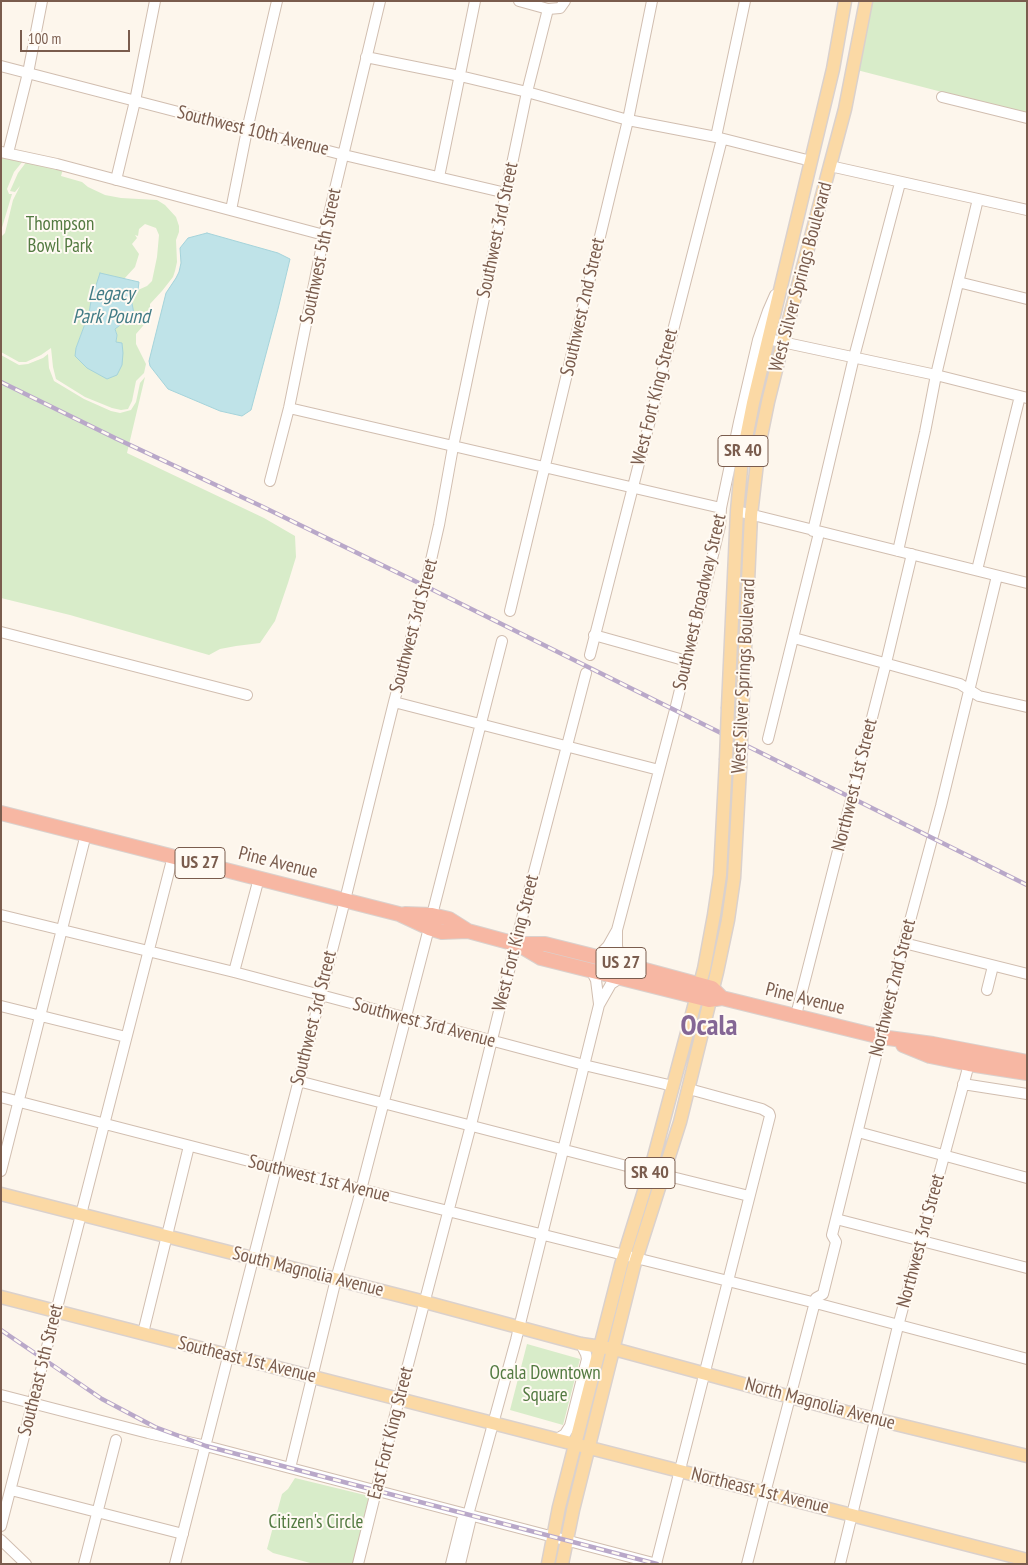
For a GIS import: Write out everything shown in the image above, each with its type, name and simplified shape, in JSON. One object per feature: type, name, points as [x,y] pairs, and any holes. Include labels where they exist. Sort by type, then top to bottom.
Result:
[{"type":"highway","name":"Pine Avenue","points":[[1,813],[431,922],[449,919],[468,931],[516,944],[541,958],[620,978],[708,993],[796,1015],[881,1037],[930,1056],[1027,1073]]},
{"type":"highway","name":"Pine Avenue","points":[[516,944],[545,944],[626,964],[708,993]]},
{"type":"highway","name":"Pine Avenue","points":[[881,1037],[933,1044],[1027,1062]]},
{"type":"main road","name":"West Silver Springs Boulevard","points":[[600,1347],[623,1255],[650,1172],[673,1086],[708,993],[704,969],[718,894],[722,852],[740,473],[746,434],[811,161],[845,1]]},
{"type":"main road","name":"West Silver Springs Boulevard","points":[[614,1349],[637,1258],[689,1089],[708,993],[728,920],[734,878],[751,515],[760,439],[783,342],[846,101],[866,1]]},
{"type":"main road","points":[[830,166],[822,153],[821,145],[835,83],[832,69]]},
{"type":"main road","points":[[805,262],[806,235],[819,184],[818,172],[811,161]]},
{"type":"main road","points":[[662,1128],[664,1141],[660,1162],[664,1175]]},
{"type":"main road","points":[[650,1172],[657,1184],[650,1216]]},
{"type":"main road","name":"South Magnolia Avenue","points":[[1,1194],[425,1302],[581,1344],[614,1349]]},
{"type":"main road","name":"Southeast 1st Avenue","points":[[1,1296],[493,1423]]},
{"type":"main road","name":"SR 40","points":[[548,1564],[575,1444],[600,1347]]},
{"type":"main road","name":"SR 40","points":[[562,1564],[566,1540],[614,1349]]},
{"type":"main road","name":"North Magnolia Avenue","points":[[614,1349],[875,1419],[1027,1456]]},
{"type":"main road","name":"Northeast 1st Avenue","points":[[493,1423],[1027,1560]]},
{"type":"street","points":[[42,1],[28,73],[5,153],[57,164],[324,235]]},
{"type":"street","points":[[116,180],[135,101],[155,1]]},
{"type":"street","points":[[231,210],[247,130],[277,1]]},
{"type":"street","name":"Southwest 5th Street","points":[[270,481],[289,408],[324,235],[380,1]]},
{"type":"street","points":[[439,176],[475,1]]},
{"type":"street","points":[[519,1],[548,9],[560,8],[565,1]]},
{"type":"street","name":"Southwest 2nd Street","points":[[510,611],[628,120],[652,1]]},
{"type":"street","name":"West Fort King Street","points":[[590,655],[719,138],[745,1]]},
{"type":"street","name":"Southwest 3rd Street","points":[[175,1564],[430,563],[439,524],[452,447],[527,92],[548,9]]},
{"type":"street","points":[[366,56],[460,76],[628,120],[719,138],[811,161]]},
{"type":"street","name":"Southwest 10th Avenue","points":[[1,66],[344,155],[506,193]]},
{"type":"street","points":[[942,97],[1027,118]]},
{"type":"street","points":[[830,166],[1027,210]]},
{"type":"street","points":[[768,739],[794,638],[854,357],[900,183]]},
{"type":"street","points":[[898,551],[936,375],[978,199]]},
{"type":"street","name":"Southwest Broadway Street","points":[[597,957],[608,946],[617,930],[720,526],[721,508],[738,422],[758,340],[768,311],[784,276]]},
{"type":"street","points":[[958,282],[1027,299]]},
{"type":"street","points":[[768,339],[936,375],[1023,397],[977,570]]},
{"type":"street","points":[[289,408],[721,508]]},
{"type":"street","points":[[737,511],[1027,583]]},
{"type":"street","name":"Northwest 1st Street","points":[[796,1015],[912,554]]},
{"type":"street","name":"Northwest 2nd Street","points":[[747,1564],[816,1298],[823,1294],[836,1242],[832,1235],[904,943],[941,806],[997,576]]},
{"type":"street","points":[[1,632],[247,695]]},
{"type":"street","points":[[594,636],[687,661]]},
{"type":"street","points":[[794,638],[960,684],[979,696],[1027,707]]},
{"type":"street","points":[[290,1468],[336,1279],[384,1103],[502,640]]},
{"type":"street","name":"West Fort King Street","points":[[425,1302],[586,673]]},
{"type":"street","points":[[394,702],[659,770]]},
{"type":"street","points":[[1,1171],[86,834]]},
{"type":"street","points":[[81,1214],[172,856]]},
{"type":"street","points":[[234,972],[259,878]]},
{"type":"street","name":"Southwest 3rd Avenue","points":[[1,915],[234,972],[584,1065],[673,1086]]},
{"type":"street","name":"Southwest Broadway Street","points":[[617,930],[619,956],[626,964]]},
{"type":"street","points":[[904,943],[1027,974]]},
{"type":"street","points":[[987,990],[993,966]]},
{"type":"street","points":[[591,970],[596,981],[599,1005]]},
{"type":"street","points":[[460,1564],[470,1522],[468,1515],[519,1328],[599,1005],[611,984],[620,978]]},
{"type":"street","points":[[1,1006],[126,1037]]},
{"type":"street","name":"Northwest 3rd Street","points":[[840,1564],[898,1326],[969,1064]]},
{"type":"street","points":[[298,1081],[650,1172]]},
{"type":"street","points":[[963,1084],[1027,1094]]},
{"type":"street","points":[[1,1395],[148,1434],[206,1446],[656,1564],[770,1116],[762,1108],[689,1089]]},
{"type":"street","name":"Southwest 1st Avenue","points":[[1,1097],[361,1190],[728,1281],[1027,1359]]},
{"type":"street","points":[[858,1132],[1027,1178]]},
{"type":"street","points":[[144,1333],[190,1146]]},
{"type":"street","points":[[664,1175],[750,1196]]},
{"type":"street","name":"Southeast 5th Street","points":[[1,1526],[7,1496],[33,1404],[81,1214]]},
{"type":"street","points":[[836,1219],[1027,1268]]},
{"type":"street","name":"East Fort King Street","points":[[358,1564],[425,1302]]},
{"type":"street","points":[[557,1440],[565,1434],[570,1426],[587,1359],[581,1344]]},
{"type":"street","points":[[84,1564],[116,1440]]},
{"type":"street","points":[[7,1496],[98,1512],[183,1534]]},
{"type":"street","points":[[451,1564],[462,1520],[468,1515]]},
{"type":"street","points":[[1,1540],[26,1564]]},
{"type":"green space","points":[[871,1],[1027,1],[1027,114],[857,70]]},
{"type":"green space","points":[[1,156],[23,161],[14,172],[7,189],[9,194],[12,194],[1,231]]},
{"type":"green space","name":"Thompson Bowl Park","points":[[27,161],[63,169],[61,176],[82,182],[105,195],[157,200],[165,205],[176,217],[179,232],[176,240],[177,262],[175,271],[173,277],[150,304],[148,320],[136,334],[136,344],[146,364],[144,373],[136,381],[132,401],[128,409],[112,408],[85,397],[56,379],[51,348],[26,362],[19,362],[1,352],[1,237],[5,233],[13,200],[20,186],[15,192],[10,191],[18,173]],"holes":[[[145,224],[156,228],[159,235],[152,281],[147,286],[138,290],[131,298],[134,315],[115,328],[116,342],[76,348],[89,313],[100,274],[124,279],[135,267],[139,254],[132,244],[137,238],[135,235],[138,236],[139,229]]]},
{"type":"green space","points":[[48,354],[49,368],[54,381],[84,399],[111,411],[120,413],[131,410],[136,402],[140,383],[145,377],[127,453],[264,518],[295,536],[296,557],[288,583],[275,621],[260,643],[220,649],[209,655],[70,615],[1,598],[1,355],[19,365],[28,364]]},
{"type":"green space","name":"Ocala Downtown Square","points":[[527,1344],[580,1359],[563,1425],[510,1410]]},
{"type":"green space","name":"Citizen's Circle","points":[[295,1478],[369,1496],[353,1564],[314,1564],[273,1553],[267,1549],[282,1494],[288,1489]]},
{"type":"water","points":[[207,233],[278,253],[290,259],[251,410],[242,416],[220,411],[168,389],[150,366],[149,361],[166,293],[179,272],[181,263],[180,248],[188,238]]},
{"type":"water","name":"Legacy Park Pound","points":[[100,273],[139,282],[138,290],[131,298],[134,314],[115,329],[117,335],[116,342],[122,343],[122,365],[117,375],[107,379],[87,368],[75,356]]},
{"type":"railway","points":[[1,382],[425,586],[1027,885]]},
{"type":"railway","points":[[1,1330],[102,1399],[155,1427],[206,1446],[657,1564]]},
{"type":"district","name":"Ocala","points":[[709,1027]]}]
